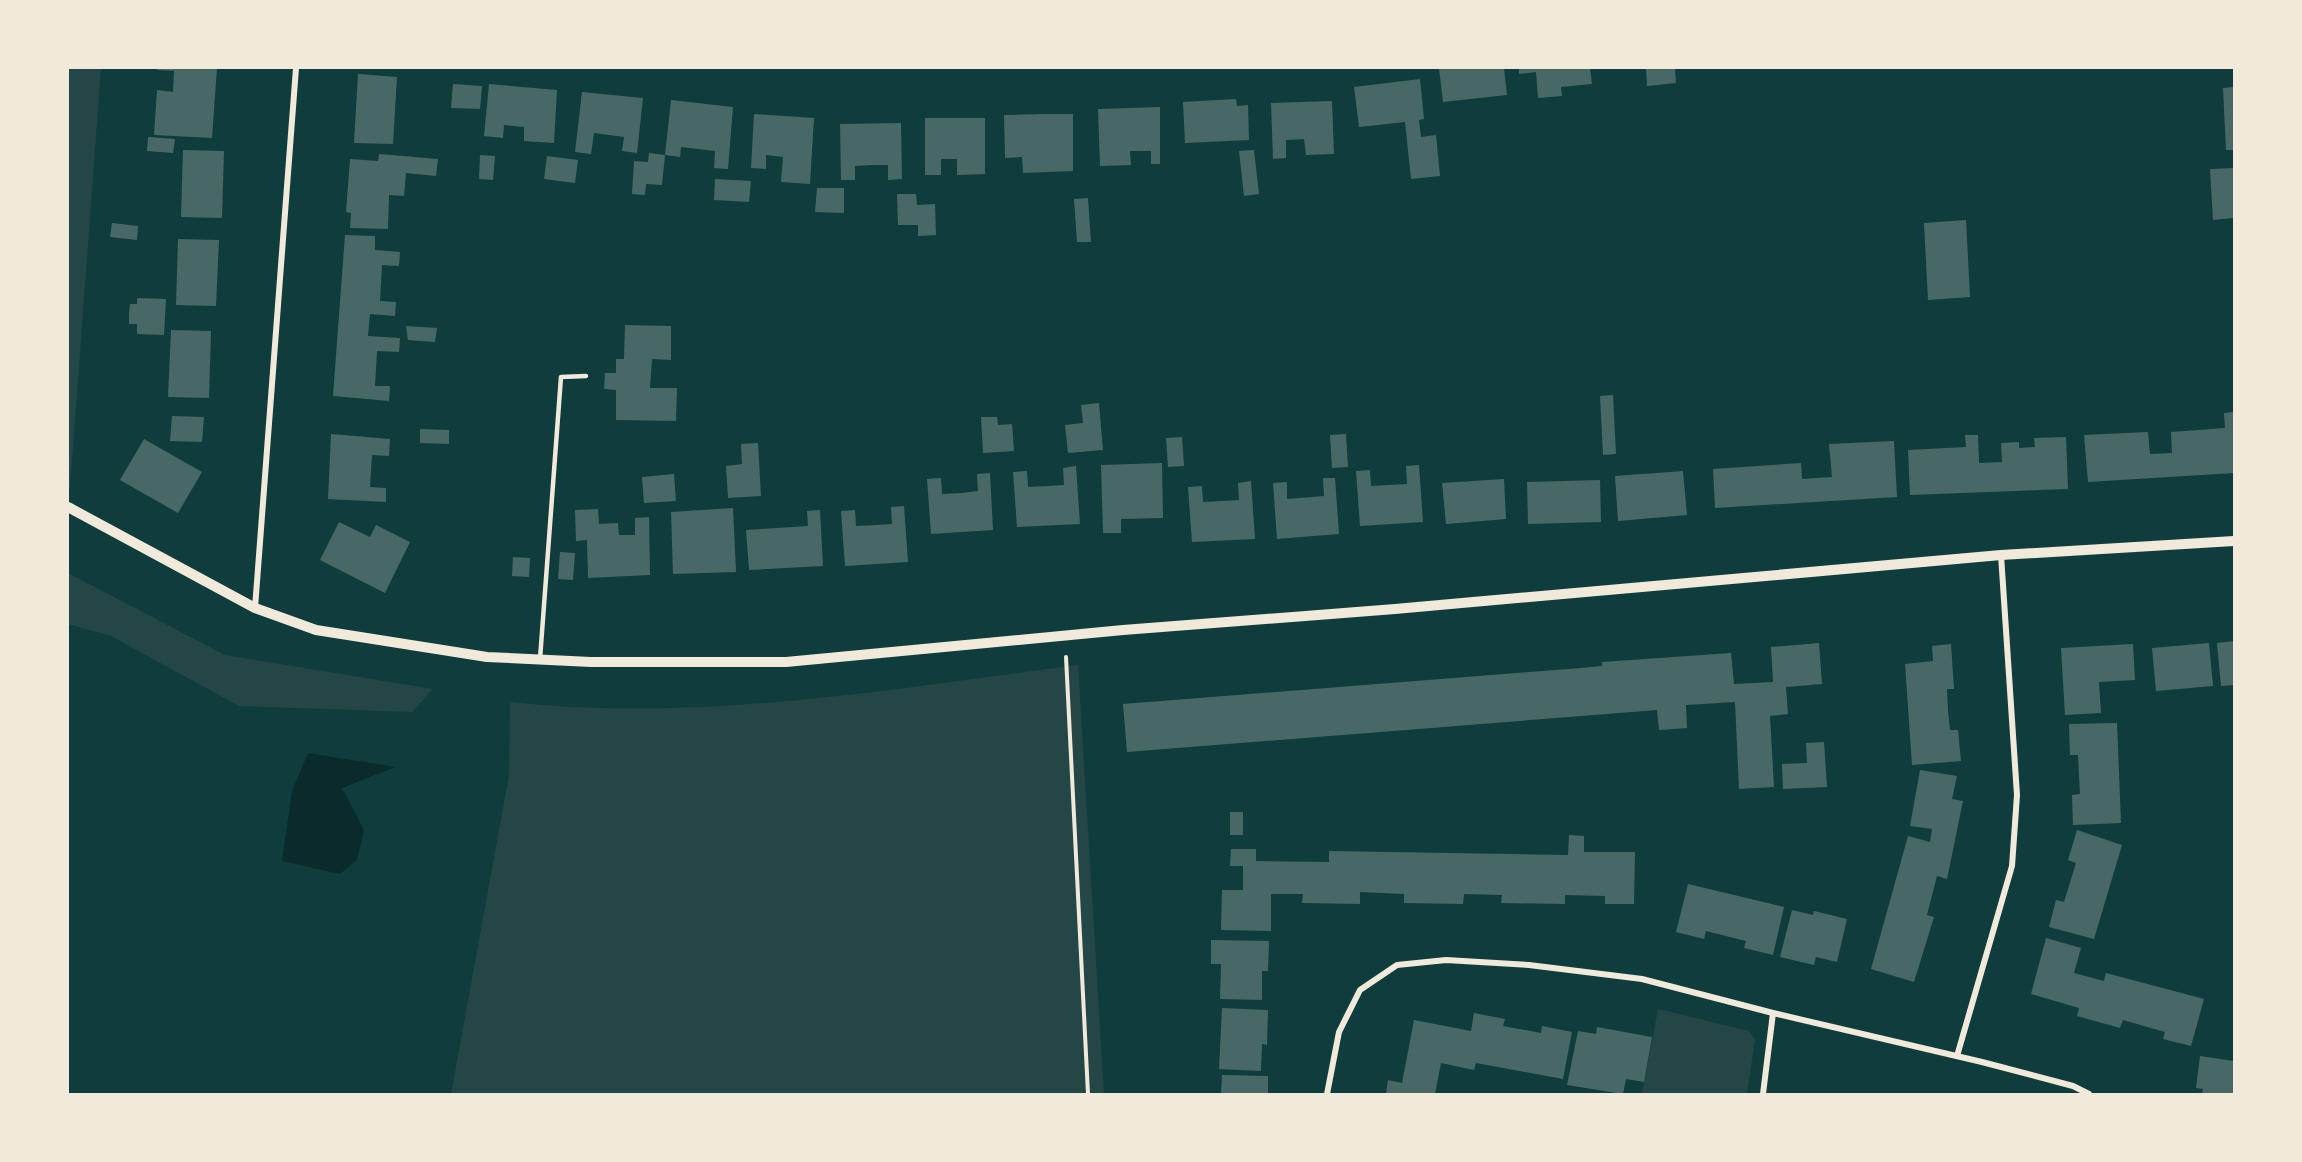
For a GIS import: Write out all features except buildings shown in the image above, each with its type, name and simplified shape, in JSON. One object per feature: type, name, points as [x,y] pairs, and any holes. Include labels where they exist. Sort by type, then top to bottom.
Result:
[{"type":"street","points":[[255,608],[296,68]]},
{"type":"street","points":[[68,507],[255,608],[316,630],[487,657],[540,659],[786,662],[1065,635],[2001,555],[2235,541]]},
{"type":"street","points":[[1957,1056],[2012,866],[2017,795],[2001,555]]},
{"type":"street","points":[[1327,1095],[1339,1032],[1360,990],[1397,965],[1446,960],[1529,965],[1642,979],[2073,1086],[2089,1095]]},
{"type":"street","points":[[1762,1095],[1773,1013]]},
{"type":"lane","points":[[540,659],[561,377],[586,376]]},
{"type":"path","points":[[1065,635],[1088,1095]]},
{"type":"shaded area","points":[[68,68],[101,68],[70,488],[68,487]]},
{"type":"shaded area","points":[[68,573],[225,655],[433,689],[412,712],[239,706],[111,636],[68,624]]},
{"type":"shaded area","points":[[1078,665],[1104,1094],[451,1094],[509,775],[510,702],[581,707],[723,706],[866,693]]},
{"type":"shaded area","points":[[308,753],[395,767],[342,788],[364,830],[357,860],[340,874],[282,861],[292,791]]},
{"type":"shaded area","points":[[1658,1009],[1749,1031],[1755,1040],[1747,1094],[1642,1094]]}]
